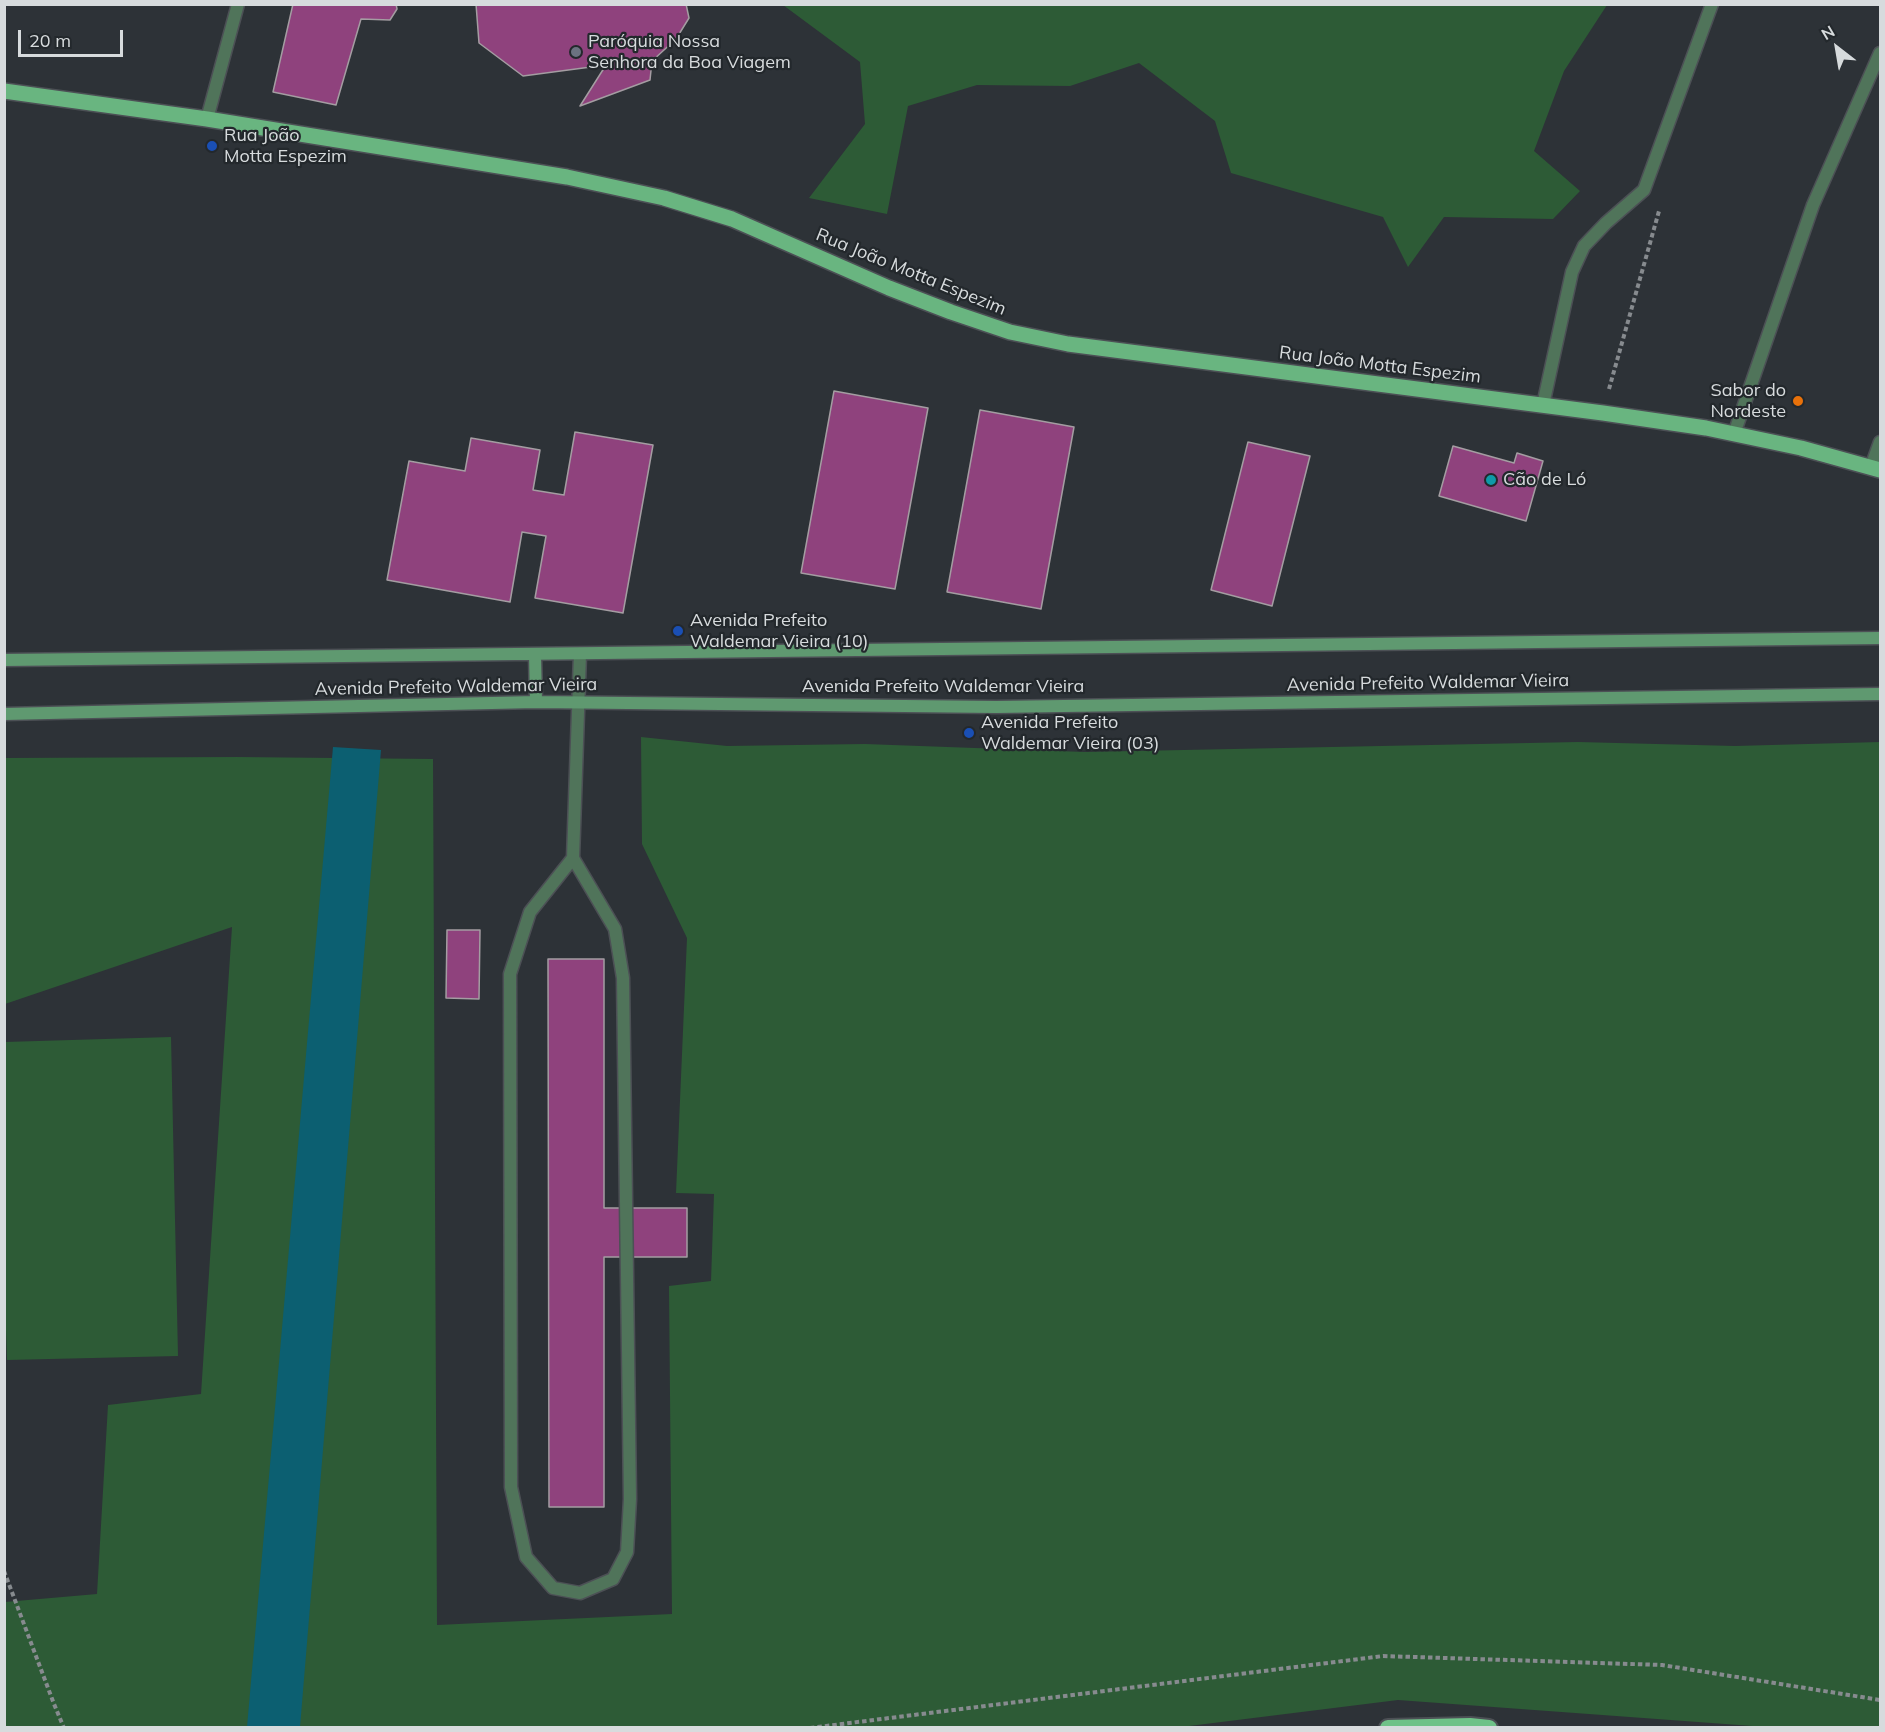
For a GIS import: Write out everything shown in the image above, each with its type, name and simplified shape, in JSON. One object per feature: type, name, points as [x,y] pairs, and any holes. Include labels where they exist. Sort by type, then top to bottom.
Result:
[{"type":"highway","points":[[1388,1728],[1470,1726],[1490,1728]]},
{"type":"main road","name":"Rua João Motta Espezim","points":[[4,90],[207,119],[567,177],[664,198],[732,219],[900,292],[1010,332],[1079,345],[1603,413],[1734,434],[1801,448],[1876,469]]},
{"type":"main road","name":"Avenida Prefeito Waldemar Vieira","points":[[4,660],[1881,638]]},
{"type":"main road","points":[[535,654],[536,702]]},
{"type":"main road","name":"Avenida Prefeito Waldemar Vieira","points":[[4,714],[536,702],[996,707],[1881,694]]},
{"type":"street","points":[[207,119],[238,4]]},
{"type":"street","points":[[1544,405],[1572,272],[1584,246],[1606,223],[1644,190],[1712,4]]},
{"type":"street","points":[[1734,434],[1813,206],[1881,52]]},
{"type":"street","points":[[1876,469],[1881,442]]},
{"type":"street","points":[[573,858],[530,912],[510,974],[511,1487],[526,1557],[553,1588],[580,1593],[613,1579],[627,1552],[630,1499],[623,978],[615,928],[573,858],[580,654]]},
{"type":"path","points":[[1603,413],[1661,202]]},
{"type":"path","points":[[4,1571],[64,1728]]},
{"type":"path","points":[[810,1728],[1383,1656],[1662,1665],[1881,1700]]},
{"type":"green space","points":[[783,5],[1607,5],[1564,71],[1534,151],[1580,191],[1553,219],[1444,217],[1408,267],[1383,217],[1231,173],[1215,121],[1139,63],[1070,86],[977,85],[908,106],[887,214],[809,198],[865,124],[860,62]]},
{"type":"green space","points":[[641,737],[727,746],[865,744],[1085,752],[1578,742],[1735,746],[1880,742],[1880,1727],[1766,1727],[1398,1700],[1173,1728],[5,1727],[5,1602],[97,1594],[108,1405],[201,1394],[232,927],[5,1004],[4,758],[433,759],[437,1625],[672,1614],[669,1286],[711,1281],[714,1194],[676,1193],[687,938],[642,844]]},
{"type":"green space","points":[[171,1037],[178,1356],[7,1360],[4,1272],[5,1042]]},
{"type":"water","points":[[333,747],[381,750],[300,1727],[247,1727]]},
{"type":"building","points":[[293,4],[396,4],[397,9],[390,20],[361,19],[336,105],[273,92]]},
{"type":"building","name":"Paróquia Nossa Senhora da Boa Viagem","points":[[476,4],[686,4],[689,18],[676,39],[652,61],[650,80],[580,106],[606,65],[523,76],[479,43]]},
{"type":"building","points":[[834,391],[928,408],[895,589],[801,573]]},
{"type":"building","points":[[980,410],[1074,427],[1041,609],[947,592]]},
{"type":"building","points":[[575,432],[653,445],[623,613],[535,598],[546,536],[522,532],[510,602],[387,580],[409,461],[465,471],[471,438],[540,450],[533,490],[564,495]]},
{"type":"building","points":[[1248,442],[1310,456],[1272,606],[1211,590]]},
{"type":"building","name":"Cão de Ló","points":[[1453,446],[1514,463],[1517,453],[1543,461],[1526,521],[1439,496]]},
{"type":"building","points":[[447,930],[480,930],[479,999],[446,998]]},
{"type":"building","points":[[548,959],[604,959],[604,1208],[687,1208],[687,1257],[604,1257],[604,1507],[549,1507]]},
{"type":"place","name":"Paróquia Nossa Senhora da Boa Viagem","points":[[576,52]]},
{"type":"place","name":"Rua João Motta Espezim","points":[[212,146]]},
{"type":"place","name":"Sabor do Nordeste","points":[[1798,401]]},
{"type":"place","name":"Cão de Ló","points":[[1491,480]]},
{"type":"place","name":"Avenida Prefeito Waldemar Vieira (10)","points":[[678,631]]},
{"type":"place","name":"Avenida Prefeito Waldemar Vieira (03)","points":[[969,733]]}]
